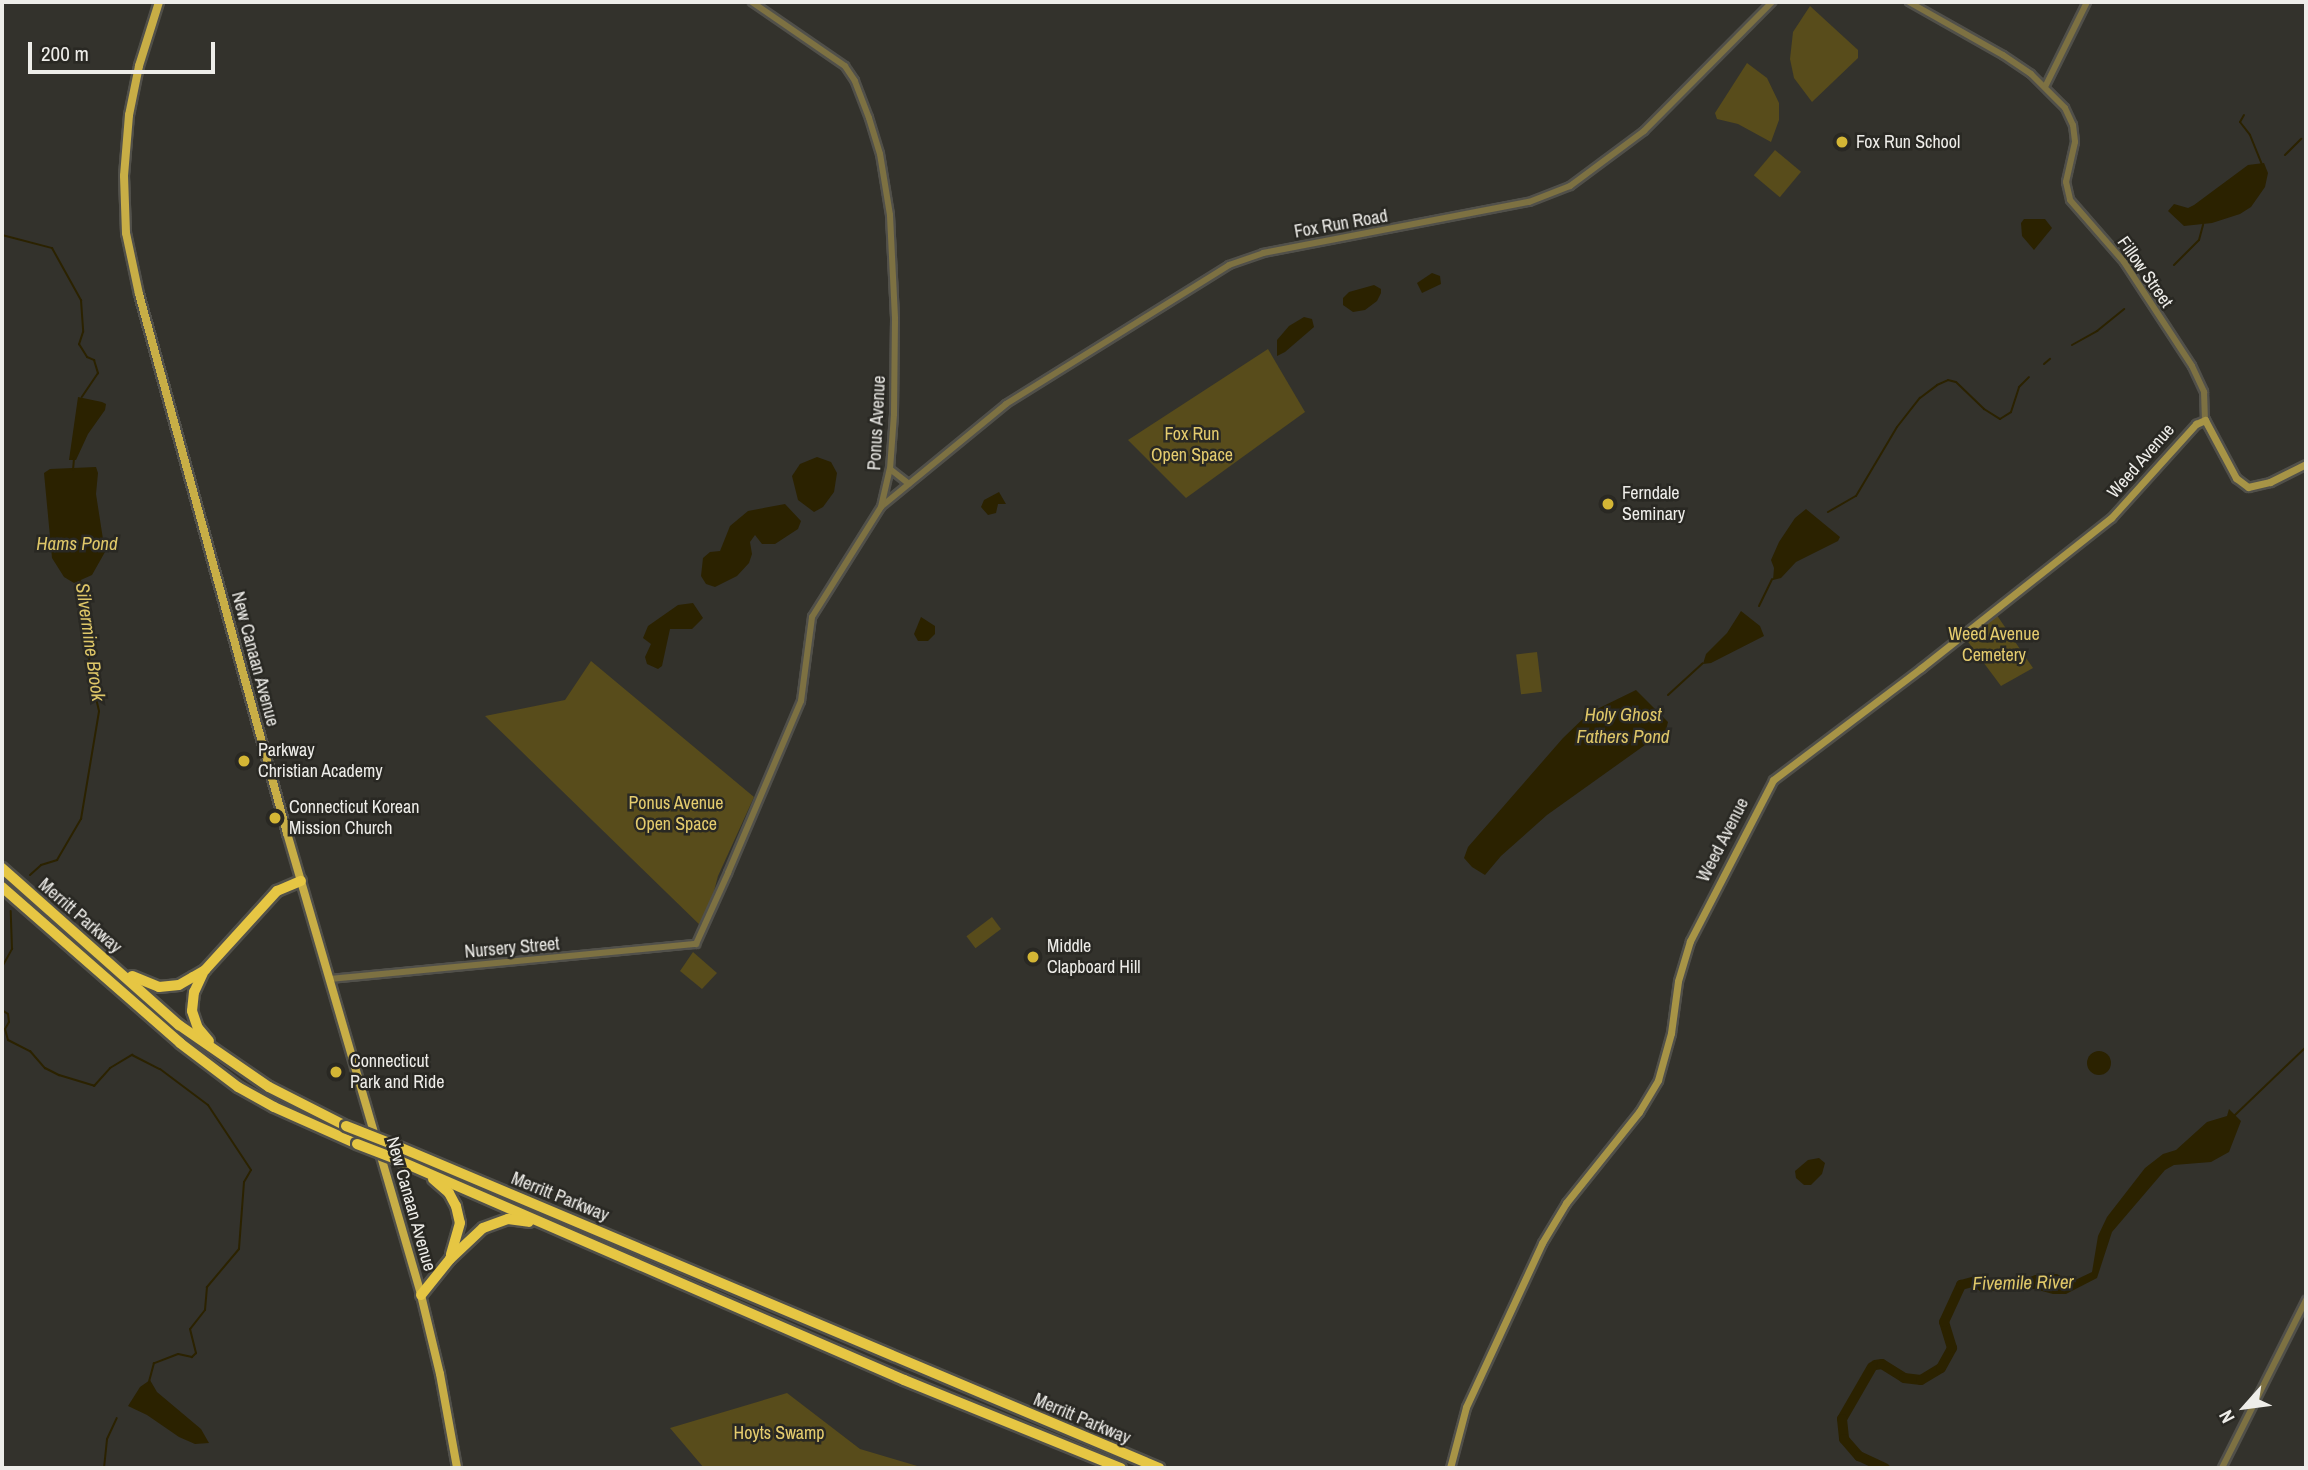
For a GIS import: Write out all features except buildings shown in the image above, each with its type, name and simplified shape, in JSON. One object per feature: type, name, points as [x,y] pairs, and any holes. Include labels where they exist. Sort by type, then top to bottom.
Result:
[{"type":"highway","name":"Merritt Parkway","points":[[2,868],[179,1025],[229,1062],[287,1097],[346,1126],[1159,1468]]},
{"type":"highway","points":[[102,957],[146,985],[179,985],[205,970],[277,891],[301,881]]},
{"type":"highway","name":"Merritt Parkway","points":[[2,887],[180,1043],[238,1087],[274,1107],[904,1380],[1121,1468]]},
{"type":"highway","points":[[205,970],[192,999],[195,1021],[201,1034],[229,1062]]},
{"type":"highway","points":[[418,1169],[449,1193],[456,1206],[460,1223],[458,1239],[450,1259]]},
{"type":"highway","points":[[421,1295],[450,1259],[483,1228],[508,1219],[564,1232]]},
{"type":"main road","name":"New Canaan Avenue","points":[[159,2],[139,66],[129,115],[124,176],[126,233],[142,306],[301,881],[421,1295],[445,1400],[457,1468]]},
{"type":"main road","name":"Fillow Street","points":[[2205,420],[2236,478],[2248,487],[2270,482],[2306,464]]},
{"type":"main road","name":"Weed Avenue","points":[[1450,1468],[1463,1419],[1502,1329],[1557,1215],[1639,1112],[1658,1080],[1671,1033],[1678,981],[1690,941],[1773,780],[1921,668],[2111,518],[2190,428],[2205,420]]},
{"type":"street","name":"Ponus Avenue","points":[[696,943],[801,701],[812,617],[881,507],[890,469],[895,318],[890,215],[880,154],[855,81],[845,66],[752,2]]},
{"type":"street","name":"Fox Run Road","points":[[881,507],[1006,404],[1229,265],[1263,253],[1529,202],[1570,186],[1644,131],[1772,2]]},
{"type":"street","name":"Fillow Street","points":[[1909,2],[2003,55],[2045,87],[2065,108],[2073,125],[2074,150],[2066,182],[2070,200],[2124,262],[2192,366],[2204,392],[2205,420]]},
{"type":"street","points":[[2045,87],[2087,2]]},
{"type":"street","points":[[890,469],[909,484]]},
{"type":"street","name":"Nursery Street","points":[[330,979],[696,943]]},
{"type":"street","points":[[2222,1468],[2241,1435],[2306,1300]]},
{"type":"green space","points":[[1810,6],[1858,50],[1858,58],[1812,102],[1794,78],[1790,59],[1793,32]]},
{"type":"green space","points":[[1747,63],[1767,78],[1779,103],[1779,120],[1771,142],[1738,124],[1717,119],[1715,113]]},
{"type":"green space","points":[[1775,150],[1801,172],[1780,197],[1754,175]]},
{"type":"green space","name":"Fox Run Open Space","points":[[1268,349],[1305,412],[1186,498],[1128,440]]},
{"type":"green space","name":"Weed Avenue Cemetery","points":[[1994,611],[2033,668],[2001,686],[1963,635]]},
{"type":"green space","points":[[1537,652],[1542,692],[1521,694],[1516,655]]},
{"type":"green space","name":"Ponus Avenue Open Space","points":[[591,661],[754,797],[718,876],[704,929],[485,716],[565,700]]},
{"type":"green space","points":[[992,917],[1001,929],[975,948],[966,936]]},
{"type":"green space","points":[[693,952],[717,973],[702,989],[680,971]]},
{"type":"green space","name":"Hoyts Swamp","points":[[787,1393],[860,1449],[924,1468],[704,1468],[670,1428]]},
{"type":"water","points":[[2264,163],[2268,173],[2265,187],[2251,207],[2240,214],[2212,223],[2184,226],[2168,211],[2174,204],[2188,208],[2194,205],[2248,165]]},
{"type":"water","points":[[2024,219],[2045,219],[2052,228],[2034,250],[2022,236],[2021,223]]},
{"type":"water","points":[[1432,273],[1440,276],[1441,284],[1422,293],[1417,283]]},
{"type":"water","points":[[1374,285],[1381,289],[1381,293],[1377,301],[1365,310],[1353,312],[1343,305],[1343,298],[1349,292]]},
{"type":"water","points":[[1304,317],[1312,319],[1314,327],[1277,356],[1277,340],[1289,326]]},
{"type":"water","points":[[78,397],[106,404],[76,460],[69,460]]},
{"type":"water","points":[[817,457],[831,462],[837,473],[834,492],[823,507],[814,512],[798,500],[792,476],[800,464]]},
{"type":"water","name":"Hams Pond","points":[[96,467],[96,494],[105,552],[92,575],[74,583],[64,577],[52,558],[44,473],[50,469]]},
{"type":"water","points":[[999,492],[1006,504],[998,504],[996,513],[988,515],[981,507],[984,500]]},
{"type":"water","points":[[785,504],[801,521],[798,529],[775,544],[762,544],[755,535],[750,542],[752,554],[749,563],[737,576],[715,587],[706,584],[701,576],[703,558],[710,552],[720,551],[730,526],[748,511]]},
{"type":"water","points":[[1806,509],[1840,537],[1838,541],[1796,562],[1781,578],[1773,580],[1774,568],[1771,560],[1779,542],[1795,518]]},
{"type":"water","points":[[693,603],[703,618],[692,629],[670,629],[662,666],[658,669],[647,664],[645,657],[651,644],[643,638],[648,626],[678,605]]},
{"type":"water","points":[[1741,611],[1760,626],[1764,636],[1711,663],[1703,664],[1706,654],[1727,633]]},
{"type":"water","points":[[921,617],[935,626],[935,634],[928,641],[918,641],[914,634]]},
{"type":"water","name":"Holy Ghost Fathers Pond","points":[[1636,690],[1668,722],[1666,730],[1547,815],[1501,856],[1485,875],[1472,867],[1464,858],[1468,847],[1563,738],[1589,713]]},
{"type":"water","points":[[2099,1051],[2108,1054],[2111,1063],[2108,1072],[2099,1075],[2090,1072],[2087,1063],[2090,1054]]},
{"type":"water","points":[[2229,1109],[2241,1121],[2229,1152],[2211,1162],[2174,1165],[2165,1170],[2112,1232],[2097,1278],[2066,1294],[2053,1294],[2020,1285],[2019,1281],[2035,1275],[2057,1274],[2071,1282],[2092,1272],[2098,1236],[2107,1217],[2145,1168],[2163,1154],[2176,1150],[2207,1122],[2227,1116]]},
{"type":"water","points":[[1819,1158],[1825,1163],[1822,1174],[1811,1185],[1804,1185],[1796,1178],[1795,1171],[1808,1160]]},
{"type":"water","points":[[150,1380],[157,1392],[201,1429],[209,1443],[195,1444],[179,1437],[147,1415],[128,1406],[140,1387]]},
{"type":"waterway","points":[[2244,115],[2240,122],[2250,135],[2262,164]]},
{"type":"waterway","points":[[2285,155],[2301,139]]},
{"type":"waterway","points":[[2174,265],[2199,240],[2203,225]]},
{"type":"waterway","name":"Silvermine Brook","points":[[2,235],[52,248],[81,300],[83,332],[79,344],[87,357],[94,360],[98,373],[82,397]]},
{"type":"waterway","points":[[2072,345],[2097,331],[2124,309]]},
{"type":"waterway","points":[[2044,364],[2050,359]]},
{"type":"waterway","points":[[1828,512],[1856,496],[1897,427],[1920,398],[1937,385],[1948,380],[1956,382],[1984,409],[2000,419],[2011,412],[2019,387],[2029,377]]},
{"type":"waterway","name":"Silvermine Brook","points":[[73,470],[74,458]]},
{"type":"waterway","points":[[1759,606],[1772,579]]},
{"type":"waterway","name":"Silvermine Brook","points":[[30,875],[41,865],[57,860],[81,819],[99,711],[90,672],[86,598],[80,581]]},
{"type":"waterway","points":[[1668,695],[1703,663]]},
{"type":"waterway","name":"Silvermine Brook","points":[[2,967],[12,949],[11,911]]},
{"type":"waterway","name":"Silvermine Brook","points":[[2,1010],[8,1014],[9,1022],[5,1029],[8,1040],[30,1051],[45,1068],[59,1075],[94,1086],[110,1068],[132,1055],[160,1069],[208,1105],[251,1170],[244,1182],[239,1249],[207,1287],[205,1310],[190,1329],[196,1353],[192,1357],[178,1354],[154,1363],[149,1382]]},
{"type":"waterway","name":"Fivemile River","points":[[2235,1115],[2306,1047]]},
{"type":"waterway","name":"Fivemile River","points":[[1875,1365],[1882,1364],[1904,1378],[1921,1380],[1941,1368],[1952,1348],[1944,1322],[1961,1285],[1976,1281],[1982,1286],[2033,1284]]},
{"type":"waterway","name":"Fivemile River","points":[[1872,1367],[1842,1419],[1844,1439],[1859,1456],[1885,1468]]},
{"type":"waterway","name":"Silvermine Brook","points":[[104,1468],[107,1439],[117,1418]]},
{"type":"place","name":"Fox Run School","points":[[1842,142]]},
{"type":"place","name":"Ferndale Seminary","points":[[1608,504]]},
{"type":"place","name":"Parkway Christian Academy","points":[[244,761]]},
{"type":"place","name":"Connecticut Korean Mission Church","points":[[275,818]]},
{"type":"place","name":"Middle Clapboard Hill","points":[[1033,957]]},
{"type":"place","name":"Connecticut Park and Ride","points":[[336,1072]]}]
